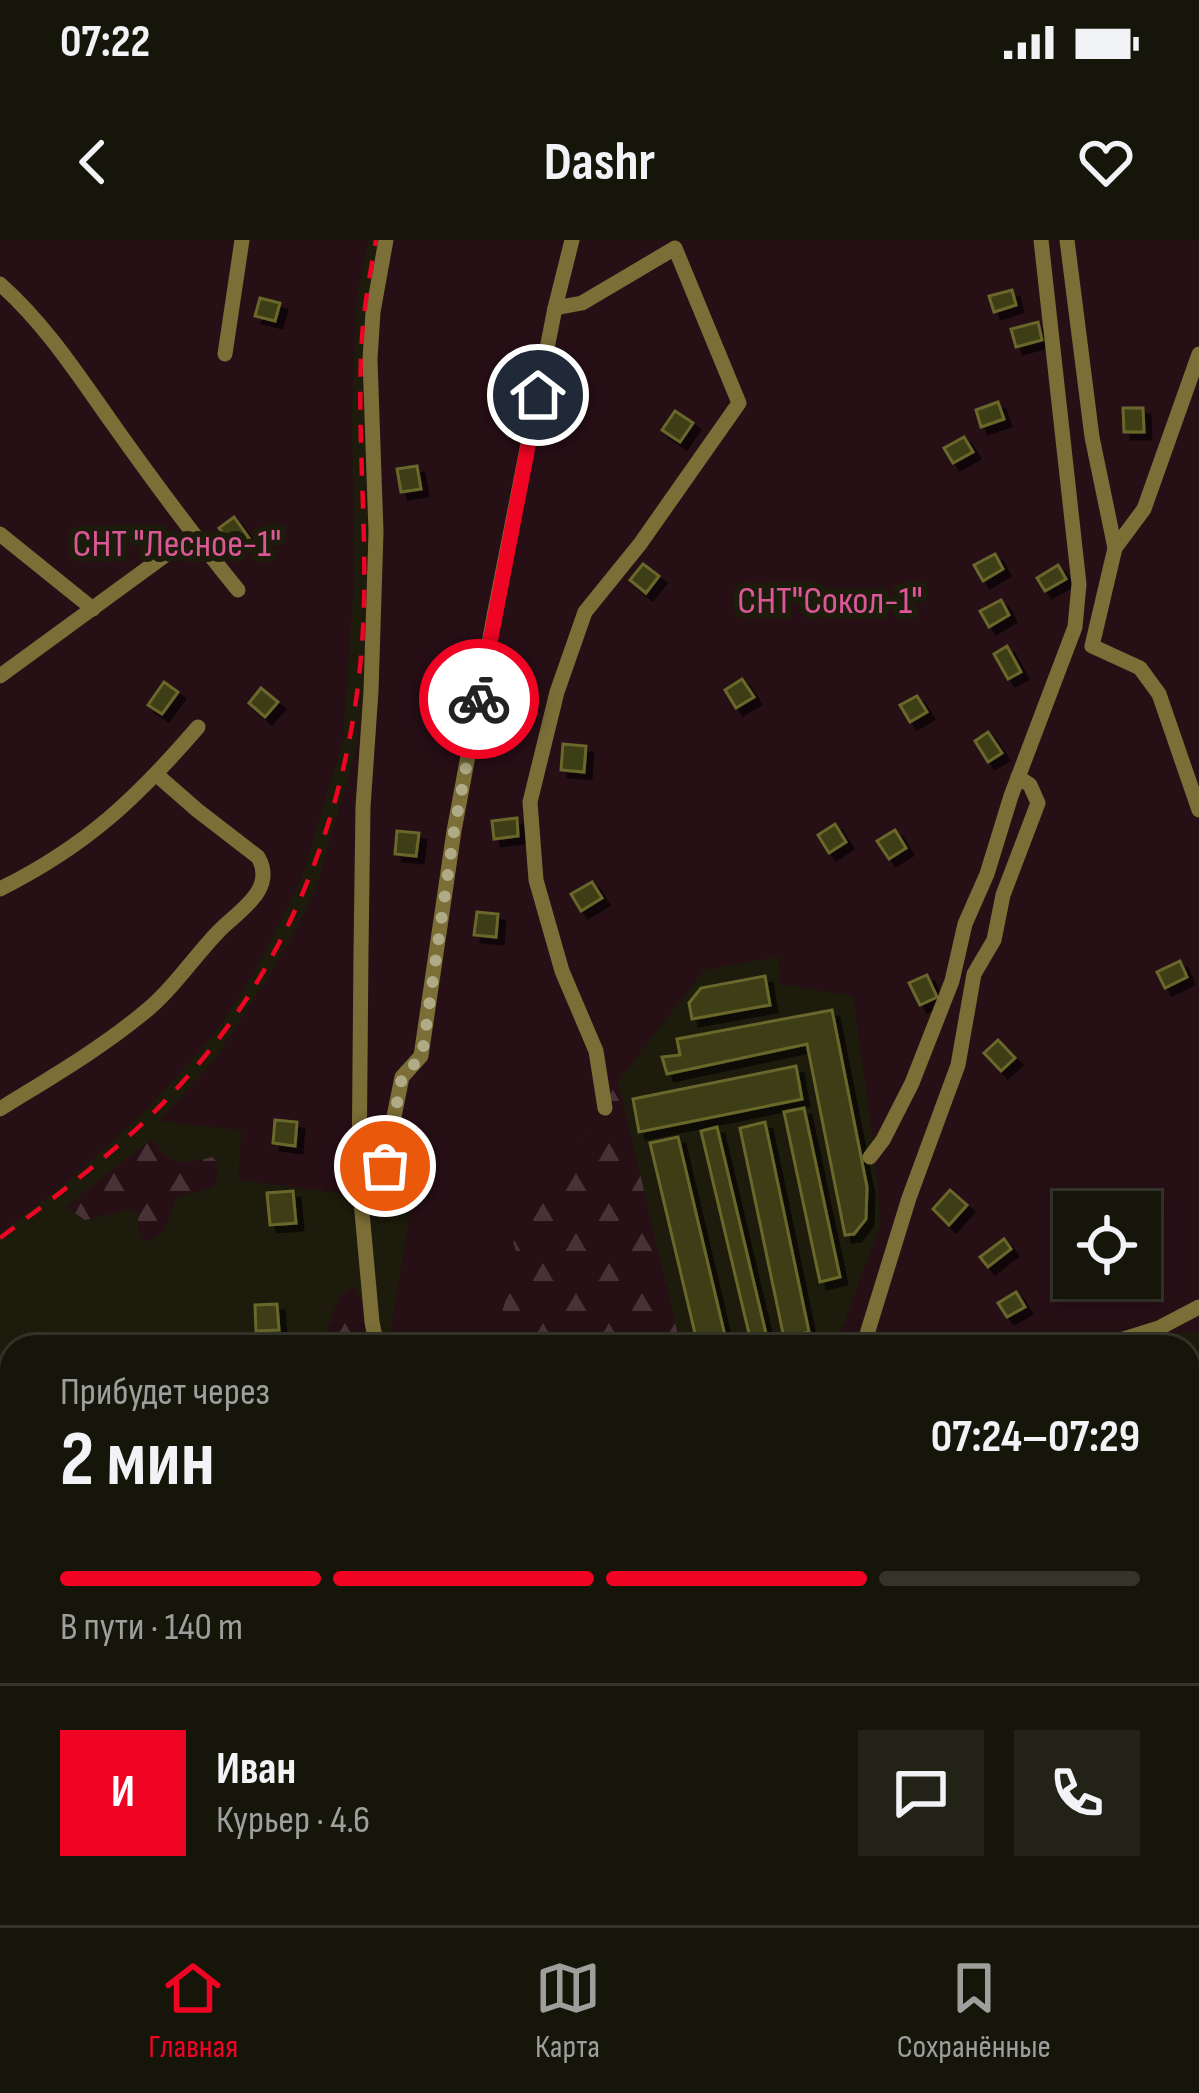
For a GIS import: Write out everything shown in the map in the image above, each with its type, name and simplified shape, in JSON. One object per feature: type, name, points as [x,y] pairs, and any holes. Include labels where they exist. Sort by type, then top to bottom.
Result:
[{"type":"street","points":[[225,354],[242,240]]},
{"type":"street","points":[[375,1335],[359,1179],[363,807],[376,532],[370,359],[386,240]]},
{"type":"street","points":[[362,1200],[385,1166],[402,1077],[422,1056],[454,831],[494,611],[572,240]]},
{"type":"street","points":[[870,1157],[912,1083],[952,981],[964,924],[1075,627],[1078,584],[1041,240]]},
{"type":"street","points":[[1067,240],[1092,437],[1115,548]]},
{"type":"street","points":[[555,308],[582,303],[675,248],[739,403],[640,544],[585,612],[557,692],[530,802],[536,880],[562,971],[596,1052],[605,1108]]},
{"type":"street","points":[[0,284],[62,350],[193,535],[238,590]]},
{"type":"street","points":[[1199,354],[1144,509],[1115,548],[1092,646],[1140,668],[1159,694],[1199,811]]},
{"type":"street","points":[[0,533],[92,609]]},
{"type":"street","points":[[0,676],[193,535]]},
{"type":"street","points":[[0,889],[44,867],[96,831],[157,775],[197,727]]},
{"type":"street","points":[[0,1109],[145,1013],[257,894],[264,868],[258,857],[157,775]]},
{"type":"street","points":[[867,1335],[909,1198],[958,1065],[974,974],[994,940],[1003,895],[1038,802],[1030,785],[1018,777]]},
{"type":"street","points":[[1137,1335],[1199,1307]]},
{"type":"green space","name":"СНТ \"Лесное-1\"","points":[[0,240],[369,240],[357,293],[352,413],[354,580],[343,741],[301,880],[256,970],[217,1031],[148,1108],[73,1177],[0,1233]]},
{"type":"green space","name":"СНТ\"Сокол-1\"","points":[[382,240],[1199,240],[1199,1332],[839,1335],[881,1224],[853,996],[780,984],[779,956],[704,970],[618,1081],[528,1225],[495,1335],[390,1335],[413,1195],[348,1194],[238,1180],[242,1130],[159,1121],[216,1058],[280,958],[315,891],[355,754],[367,669],[372,525],[367,431]]},
{"type":"green space","points":[[618,1081],[678,1335],[496,1335],[518,1257],[513,1242],[527,1225],[524,1218],[533,1202],[581,1142]]},
{"type":"green space","points":[[151,1139],[171,1158],[192,1162],[212,1157],[218,1168],[212,1188],[177,1197],[161,1233],[143,1239],[137,1226],[139,1215],[131,1209],[85,1220],[66,1207]]},
{"type":"green space","points":[[354,1285],[369,1335],[327,1335],[336,1304]]},
{"type":"building","points":[[1012,290],[1016,305],[994,312],[989,296]]},
{"type":"building","points":[[260,298],[280,303],[275,321],[255,316]]},
{"type":"building","points":[[1038,322],[1042,340],[1016,347],[1011,329]]},
{"type":"building","points":[[998,402],[1004,419],[981,427],[976,410]]},
{"type":"building","points":[[1123,408],[1143,408],[1144,432],[1124,432]]},
{"type":"building","points":[[675,411],[693,423],[680,442],[662,430]]},
{"type":"building","points":[[964,437],[973,452],[953,463],[944,448]]},
{"type":"building","points":[[417,466],[421,489],[401,492],[397,469]]},
{"type":"building","points":[[234,517],[249,538],[234,548],[219,528]]},
{"type":"building","points":[[995,554],[1003,569],[983,581],[974,565]]},
{"type":"building","points":[[643,564],[659,576],[646,593],[630,580]]},
{"type":"building","points":[[1058,565],[1066,579],[1045,591],[1037,578]]},
{"type":"building","points":[[1001,600],[1009,615],[989,627],[980,611]]},
{"type":"building","points":[[1007,646],[1021,672],[1008,679],[994,654]]},
{"type":"building","points":[[742,679],[754,697],[736,708],[725,690]]},
{"type":"building","points":[[164,682],[178,692],[162,714],[148,705]]},
{"type":"building","points":[[261,688],[278,702],[265,717],[249,703]]},
{"type":"building","points":[[917,696],[927,712],[910,722],[900,705]]},
{"type":"building","points":[[988,732],[1002,753],[988,762],[975,741]]},
{"type":"building","points":[[563,744],[586,746],[584,772],[561,770]]},
{"type":"building","points":[[517,818],[518,836],[494,839],[492,821]]},
{"type":"building","points":[[835,824],[846,842],[829,853],[818,835]]},
{"type":"building","points":[[895,830],[906,848],[889,859],[877,841]]},
{"type":"building","points":[[397,831],[419,833],[416,856],[395,854]]},
{"type":"building","points":[[592,882],[602,898],[581,911],[571,894]]},
{"type":"building","points":[[477,912],[498,914],[496,937],[474,935]]},
{"type":"building","points":[[1180,961],[1187,977],[1165,988],[1157,972]]},
{"type":"building","points":[[927,975],[937,997],[920,1005],[909,983]]},
{"type":"building","points":[[765,976],[770,1005],[692,1019],[689,1003],[701,988]]},
{"type":"building","points":[[832,1010],[867,1187],[866,1219],[854,1234],[845,1235],[807,1044],[667,1074],[662,1057],[680,1055],[677,1039]]},
{"type":"building","points":[[998,1040],[1015,1058],[1001,1071],[984,1053]]},
{"type":"building","points":[[796,1066],[802,1099],[639,1132],[633,1099]]},
{"type":"building","points":[[804,1108],[840,1277],[820,1282],[784,1112]]},
{"type":"building","points":[[275,1120],[297,1122],[295,1146],[273,1143]]},
{"type":"building","points":[[765,1122],[809,1332],[783,1335],[740,1128]]},
{"type":"building","points":[[717,1127],[766,1335],[749,1335],[701,1131]]},
{"type":"building","points":[[678,1137],[725,1335],[695,1335],[650,1143]]},
{"type":"building","points":[[950,1190],[967,1205],[949,1225],[933,1209]]},
{"type":"building","points":[[293,1191],[296,1223],[270,1225],[267,1193]]},
{"type":"building","points":[[1004,1239],[1011,1249],[988,1267],[980,1257]]},
{"type":"building","points":[[1016,1292],[1025,1307],[1007,1317],[998,1303]]},
{"type":"building","points":[[277,1304],[279,1330],[256,1331],[255,1305]]},
{"type":"railway","points":[[0,1238],[116,1147],[180,1085],[259,979],[316,861],[336,798],[360,669],[364,603],[361,357],[376,240]]},
{"type":"way so far","points":[[385,1166],[402,1077],[422,1056],[454,831],[479,699]]},
{"type":"route","points":[[479,699],[538,395]]}]
